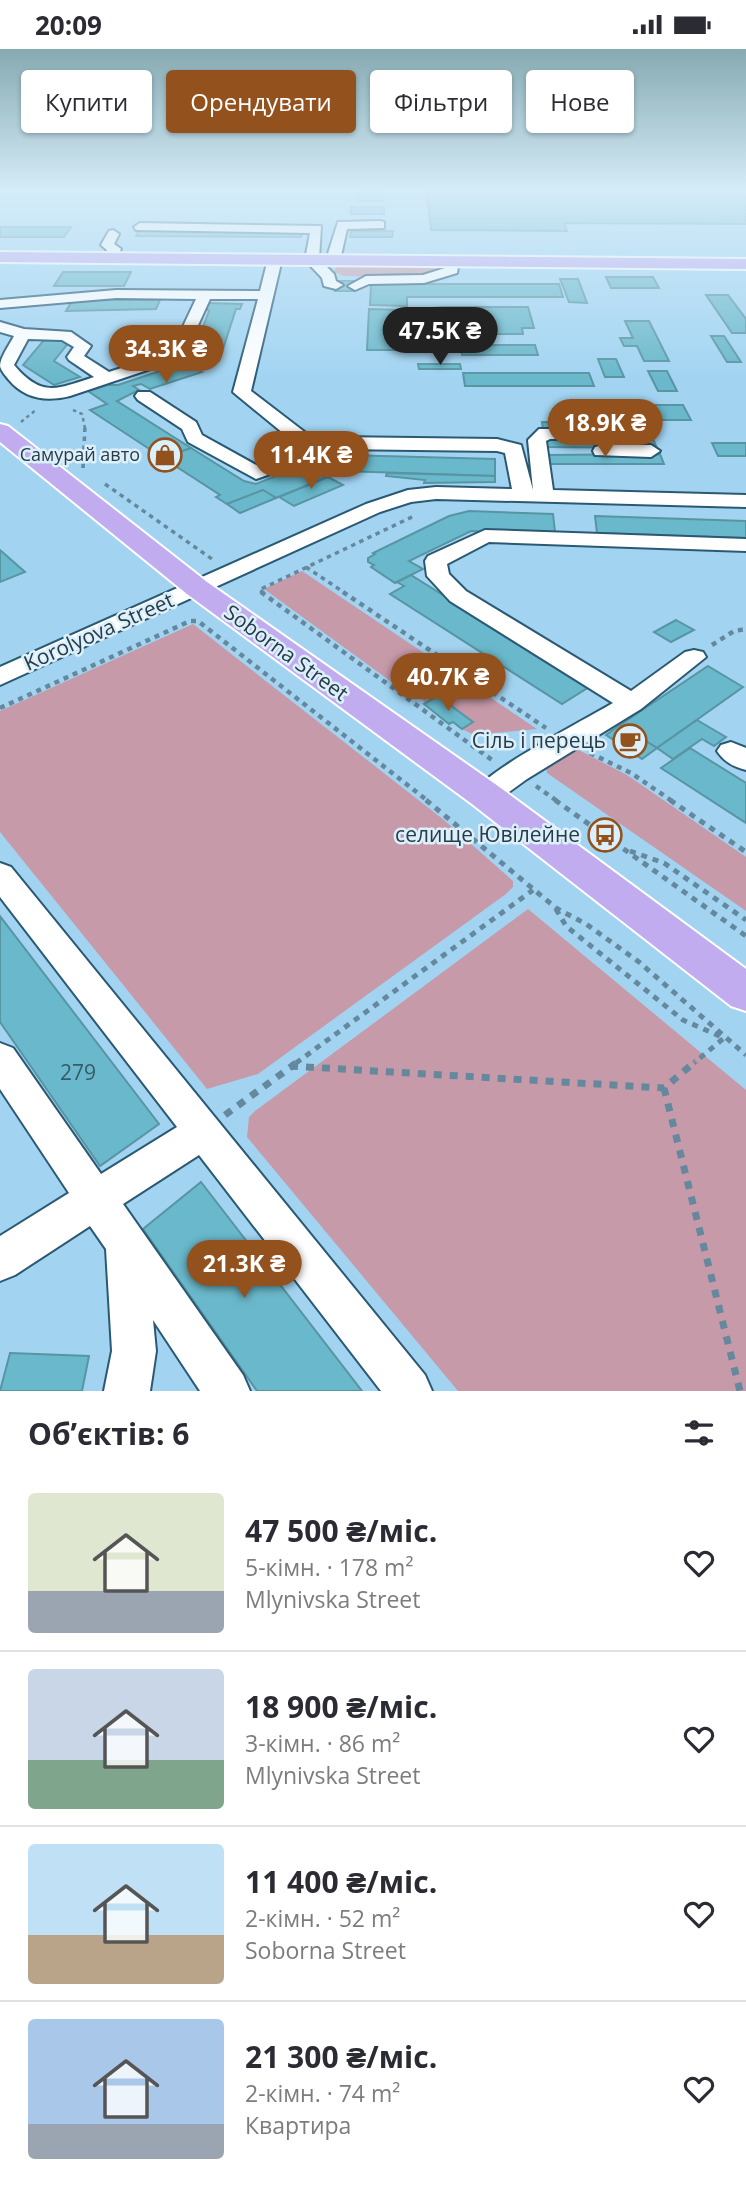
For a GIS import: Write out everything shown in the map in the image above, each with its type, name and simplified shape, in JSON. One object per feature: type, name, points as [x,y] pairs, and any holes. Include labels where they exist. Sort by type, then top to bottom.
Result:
[{"type":"main road","points":[[0,257],[746,264]]},
{"type":"main road","name":"Soborna Street","points":[[5,423],[197,588],[485,795],[746,993]]},
{"type":"street","points":[[313,254],[312,260],[329,277],[329,283],[336,285]]},
{"type":"street","points":[[355,286],[366,280],[432,277],[452,270],[452,261]]},
{"type":"street","points":[[0,304],[116,294],[267,295]]},
{"type":"street","points":[[23,334],[6,365],[27,390],[54,395],[177,355],[205,295]]},
{"type":"street","points":[[0,327],[23,334],[66,335],[83,345],[75,357],[107,377]]},
{"type":"street","points":[[54,395],[73,410]]},
{"type":"street","points":[[144,396],[190,426],[194,438],[256,474],[301,457],[311,446]]},
{"type":"street","points":[[544,496],[537,440],[545,433],[631,434]]},
{"type":"street","points":[[537,451],[651,451]]},
{"type":"street","name":"Korolyova Street","points":[[0,677],[373,508],[408,496],[436,493],[746,501]]},
{"type":"street","points":[[572,497],[579,540]]},
{"type":"street","points":[[632,703],[458,596],[438,576],[436,561],[485,536],[746,545]]},
{"type":"street","points":[[485,795],[632,703],[694,657]]},
{"type":"street","points":[[0,875],[409,1391]]},
{"type":"street","points":[[0,1059],[227,1391]]},
{"type":"street","points":[[0,1261],[202,1132]]},
{"type":"street","points":[[126,1243],[134,1351],[127,1391]]},
{"type":"lane","points":[[333,260],[335,254]]},
{"type":"lane","points":[[275,260],[242,392],[311,446],[334,443],[497,445],[514,449],[523,495]]},
{"type":"path","points":[[73,410],[82,414],[85,423],[83,468],[75,462]]},
{"type":"path","points":[[5,423],[31,429]]},
{"type":"path","points":[[105,483],[212,559]]},
{"type":"path","points":[[305,567],[553,734],[631,773],[746,852]]},
{"type":"path","points":[[0,708],[190,621],[198,621],[448,817],[556,908],[586,924],[639,962],[746,1055]]},
{"type":"path","points":[[694,657],[734,631],[746,629]]},
{"type":"path","points":[[624,849],[664,863],[746,920]]},
{"type":"path","points":[[202,1132],[533,890]]},
{"type":"path","points":[[556,908],[566,926],[683,1020],[724,1038]]},
{"type":"path","points":[[290,1066],[664,1088],[724,1038]]},
{"type":"path","points":[[664,1088],[740,1391]]},
{"type":"shaded area","points":[[336,267],[436,267],[428,275],[420,277],[344,276],[334,272]]},
{"type":"shaded area","points":[[302,571],[537,729],[474,735],[462,729],[473,721],[439,696],[426,703],[419,697],[415,699],[264,589]]},
{"type":"shaded area","points":[[193,624],[444,820],[513,881],[513,887],[506,894],[258,1074],[207,1089],[0,832],[0,711]]},
{"type":"shaded area","points":[[573,747],[627,775],[746,857],[746,911],[547,773],[546,765]]},
{"type":"shaded area","points":[[528,909],[746,1090],[746,1391],[458,1391],[247,1137],[249,1117],[255,1111]]},
{"type":"building","points":[[63,272],[131,272],[124,286],[54,286]]},
{"type":"building","points":[[606,277],[653,277],[659,288],[611,288]]},
{"type":"building","points":[[560,279],[578,279],[587,303],[569,302]]},
{"type":"building","points":[[337,281],[355,281],[354,291],[335,291]]},
{"type":"building","points":[[371,284],[559,284],[563,297],[407,297],[407,306],[370,305]]},
{"type":"building","points":[[706,295],[728,295],[746,319],[746,333],[732,333]]},
{"type":"building","points":[[160,300],[156,309],[66,311],[72,301]]},
{"type":"building","points":[[207,303],[242,304],[240,309],[236,309],[219,361],[205,361],[193,367],[202,372],[150,389],[141,384],[133,386],[139,390],[117,401],[191,448],[163,458],[90,410],[107,404],[88,391],[107,385],[118,385],[190,361],[209,311],[206,308]]},
{"type":"building","points":[[528,307],[534,328],[522,328],[523,334],[476,334],[475,328],[434,328],[432,308]]},
{"type":"building","points":[[369,309],[404,310],[405,350],[367,350]]},
{"type":"building","points":[[625,321],[649,321],[669,361],[644,361],[637,346],[624,346],[620,338],[633,338]]},
{"type":"building","points":[[711,336],[724,336],[741,362],[727,362]]},
{"type":"building","points":[[44,340],[70,341],[54,361],[80,377],[54,385],[23,365]]},
{"type":"building","points":[[460,345],[535,345],[538,355],[462,355]]},
{"type":"building","points":[[598,359],[616,359],[624,377],[605,377]]},
{"type":"building","points":[[418,364],[460,364],[461,369],[419,369]]},
{"type":"building","points":[[648,371],[667,371],[677,391],[658,391]]},
{"type":"building","points":[[463,373],[589,373],[594,386],[465,386]]},
{"type":"building","points":[[642,405],[683,405],[691,420],[648,420]]},
{"type":"building","points":[[542,422],[637,423],[640,430],[543,429]]},
{"type":"building","points":[[543,438],[653,439],[657,448],[545,447]]},
{"type":"building","points":[[712,443],[746,443],[746,456],[718,456]]},
{"type":"building","points":[[191,448],[244,481],[256,484],[313,461],[324,467],[344,462],[345,455],[495,459],[495,476],[342,471],[276,498],[263,490],[227,504],[216,497],[220,495],[163,458]]},
{"type":"building","points":[[660,454],[664,464],[547,464],[544,455]]},
{"type":"building","points":[[387,473],[495,476],[495,482],[424,483],[425,480],[386,476]]},
{"type":"building","points":[[328,477],[343,485],[294,506],[279,497]]},
{"type":"building","points":[[263,490],[276,498],[240,513],[227,504]]},
{"type":"building","points":[[469,511],[553,514],[555,532],[471,531],[409,561],[423,569],[395,583],[371,567],[374,565],[368,562],[368,558],[375,554],[373,553],[449,516]]},
{"type":"building","points":[[595,516],[746,521],[746,538],[597,533]]},
{"type":"building","points":[[0,550],[25,572],[0,582]]},
{"type":"building","points":[[411,575],[589,687],[562,704],[390,594],[404,586],[397,582]]},
{"type":"building","points":[[676,620],[694,630],[671,642],[654,632]]},
{"type":"building","points":[[708,666],[743,687],[657,748],[620,725]]},
{"type":"building","points":[[438,696],[473,722],[462,729],[453,722],[449,724],[424,704]]},
{"type":"building","points":[[697,720],[726,737],[714,746],[702,739],[673,759],[657,748]]},
{"type":"building","points":[[620,725],[657,748],[642,759],[606,735]]},
{"type":"building","points":[[690,748],[746,783],[746,823],[661,768]]},
{"type":"building","points":[[0,916],[159,1124],[100,1166],[0,1022]]},
{"type":"building","points":[[201,1182],[362,1391],[257,1391],[143,1229]]},
{"type":"building","points":[[10,1353],[89,1356],[82,1391],[0,1391]]},
{"type":"place","name":"Самурай авто","points":[[165,455]]},
{"type":"place","name":"Сіль і перець","points":[[630,741]]},
{"type":"place","name":"селище Ювілейне","points":[[605,835]]}]
